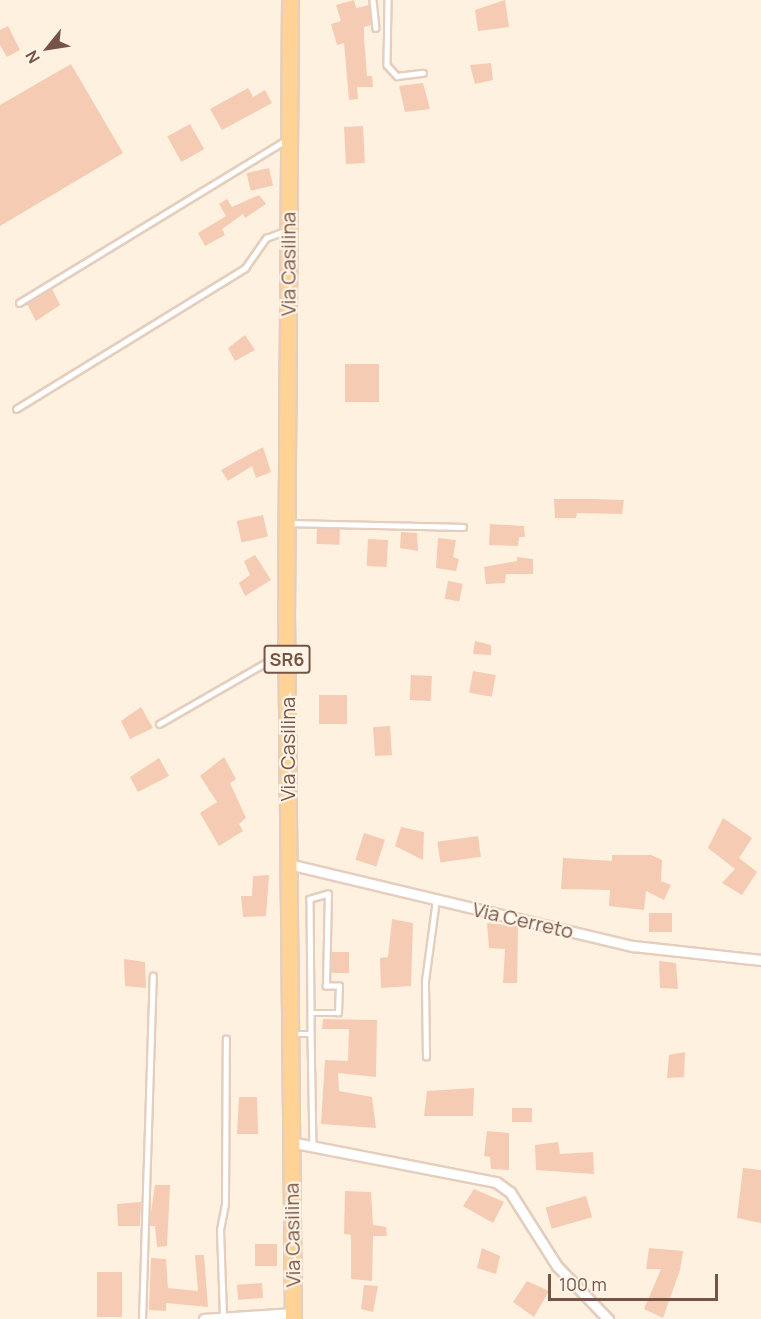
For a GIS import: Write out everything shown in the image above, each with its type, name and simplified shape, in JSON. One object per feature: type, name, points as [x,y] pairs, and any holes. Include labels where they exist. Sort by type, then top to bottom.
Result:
[{"type":"main road","name":"Via Casilina","points":[[290,0],[286,651],[293,1316]]},
{"type":"street","name":"Via Cerreto","points":[[288,864],[633,946],[761,960]]},
{"type":"street","points":[[291,1142],[504,1186],[556,1266],[599,1315],[608,1319]]},
{"type":"street","points":[[204,1319],[223,1316],[293,1316]]},
{"type":"lane","points":[[373,0],[376,28]]},
{"type":"lane","points":[[387,0],[387,65],[397,76],[423,73]]},
{"type":"lane","points":[[19,303],[288,139]]},
{"type":"lane","points":[[16,409],[245,268],[266,238],[288,231]]},
{"type":"lane","points":[[287,523],[463,527]]},
{"type":"lane","points":[[159,724],[286,651]]},
{"type":"lane","points":[[311,1013],[338,1013],[339,986],[326,986],[328,894],[310,899],[311,1034],[313,1146]]},
{"type":"lane","points":[[426,1057],[425,981],[436,900]]},
{"type":"lane","points":[[142,1319],[153,976]]},
{"type":"lane","points":[[290,1034],[311,1034]]},
{"type":"lane","points":[[223,1316],[220,1230],[225,1204],[226,1039]]},
{"type":"building","points":[[354,0],[356,8],[369,5],[371,25],[364,27],[364,37],[367,76],[372,76],[373,87],[357,87],[358,99],[349,100],[344,43],[337,45],[331,24],[341,21],[336,5]]},
{"type":"building","points":[[505,0],[509,27],[478,31],[475,10]]},
{"type":"building","points":[[8,26],[20,50],[7,57],[0,45],[0,30]]},
{"type":"building","points":[[491,63],[493,80],[475,84],[470,65]]},
{"type":"building","points":[[71,64],[123,153],[0,226],[0,105]]},
{"type":"building","points":[[423,83],[430,109],[405,112],[399,86]]},
{"type":"building","points":[[248,88],[253,97],[265,90],[272,103],[222,130],[210,109]]},
{"type":"building","points":[[190,124],[204,149],[181,162],[167,137]]},
{"type":"building","points":[[363,126],[365,163],[346,164],[344,127]]},
{"type":"building","points":[[269,168],[273,186],[251,191],[247,173]]},
{"type":"building","points":[[259,195],[266,204],[245,218],[243,214],[222,229],[225,235],[205,246],[198,233],[226,216],[219,204],[227,199],[232,207]]},
{"type":"building","points":[[52,289],[60,305],[36,321],[27,304]]},
{"type":"building","points":[[245,335],[255,350],[235,361],[228,348]]},
{"type":"building","points":[[345,364],[379,364],[379,402],[345,402]]},
{"type":"building","points":[[263,447],[271,472],[256,478],[252,466],[228,481],[221,470]]},
{"type":"building","points":[[554,499],[624,500],[622,514],[577,513],[576,518],[555,518]]},
{"type":"building","points":[[263,515],[268,536],[242,543],[237,521]]},
{"type":"building","points":[[490,524],[524,526],[525,537],[519,537],[518,546],[489,545]]},
{"type":"building","points":[[317,528],[340,529],[339,545],[316,544]]},
{"type":"building","points":[[401,532],[417,533],[418,551],[400,548]]},
{"type":"building","points":[[438,538],[456,540],[453,557],[459,559],[456,571],[436,568]]},
{"type":"building","points":[[368,539],[388,540],[387,567],[367,566]]},
{"type":"building","points":[[255,555],[271,580],[245,596],[239,583],[250,575],[244,561]]},
{"type":"building","points":[[517,557],[533,559],[533,574],[506,574],[505,583],[486,584],[484,567],[517,561]]},
{"type":"building","points":[[448,581],[463,584],[459,602],[445,599]]},
{"type":"building","points":[[475,641],[491,645],[491,655],[473,654]]},
{"type":"building","points":[[473,671],[496,675],[492,697],[469,693]]},
{"type":"building","points":[[411,675],[432,676],[431,701],[410,700]]},
{"type":"building","points":[[319,695],[347,695],[347,724],[319,724]]},
{"type":"building","points":[[141,707],[153,728],[130,739],[121,721]]},
{"type":"building","points":[[390,726],[392,755],[375,756],[373,727]]},
{"type":"building","points":[[224,757],[236,779],[230,783],[246,818],[239,824],[243,831],[219,846],[200,813],[217,802],[200,776]]},
{"type":"building","points":[[159,758],[169,776],[138,792],[130,777]]},
{"type":"building","points":[[723,818],[752,838],[739,858],[757,872],[742,895],[722,883],[735,869],[708,848]]},
{"type":"building","points":[[401,827],[424,832],[423,860],[395,846]]},
{"type":"building","points":[[364,833],[385,840],[376,866],[355,860]]},
{"type":"building","points":[[478,836],[481,857],[440,863],[437,842]]},
{"type":"building","points":[[612,855],[651,855],[662,860],[661,881],[671,885],[664,900],[646,891],[644,910],[609,906],[610,890],[561,889],[563,858],[612,861]]},
{"type":"building","points":[[269,875],[266,916],[243,917],[241,896],[252,896],[253,876]]},
{"type":"building","points":[[649,913],[672,913],[672,932],[649,932]]},
{"type":"building","points":[[392,919],[413,923],[411,986],[381,988],[380,958],[388,957]]},
{"type":"building","points":[[487,923],[518,926],[517,983],[503,983],[505,949],[489,948]]},
{"type":"building","points":[[332,952],[349,952],[349,973],[332,973]]},
{"type":"building","points":[[124,959],[145,962],[146,988],[125,986]]},
{"type":"building","points":[[659,961],[676,963],[678,989],[660,988]]},
{"type":"building","points":[[323,1019],[377,1020],[376,1077],[338,1073],[339,1091],[372,1097],[376,1128],[321,1124],[325,1060],[348,1061],[349,1029],[322,1029]]},
{"type":"building","points":[[685,1052],[684,1077],[667,1078],[669,1055]]},
{"type":"building","points":[[474,1088],[473,1116],[424,1116],[427,1091]]},
{"type":"building","points":[[239,1097],[257,1097],[258,1134],[237,1134]]},
{"type":"building","points":[[512,1108],[532,1108],[532,1122],[512,1122]]},
{"type":"building","points":[[487,1131],[509,1133],[509,1170],[491,1169],[490,1157],[484,1156]]},
{"type":"building","points":[[558,1142],[560,1154],[593,1152],[594,1174],[536,1170],[535,1145]]},
{"type":"building","points":[[743,1168],[761,1170],[761,1223],[737,1218]]},
{"type":"building","points":[[155,1185],[170,1185],[167,1246],[157,1247],[155,1226],[149,1226]]},
{"type":"building","points":[[474,1189],[504,1202],[493,1223],[463,1206]]},
{"type":"building","points":[[345,1191],[371,1192],[373,1225],[386,1227],[387,1236],[373,1236],[372,1281],[351,1279],[351,1235],[344,1234]]},
{"type":"building","points":[[586,1196],[592,1217],[552,1229],[546,1208]]},
{"type":"building","points":[[141,1202],[140,1226],[118,1226],[117,1204]]},
{"type":"building","points":[[255,1244],[277,1244],[277,1266],[255,1266]]},
{"type":"building","points":[[482,1248],[500,1256],[496,1274],[477,1268]]},
{"type":"building","points":[[649,1248],[683,1251],[680,1270],[663,1318],[644,1309],[661,1269],[646,1269]]},
{"type":"building","points":[[195,1255],[204,1255],[208,1307],[166,1303],[166,1311],[149,1310],[151,1258],[166,1259],[168,1288],[198,1291]]},
{"type":"building","points":[[97,1272],[122,1272],[122,1317],[97,1317]]},
{"type":"building","points":[[527,1281],[549,1291],[534,1317],[513,1302]]},
{"type":"building","points":[[262,1283],[263,1298],[238,1300],[237,1285]]},
{"type":"building","points":[[364,1285],[378,1286],[373,1312],[361,1309]]}]
